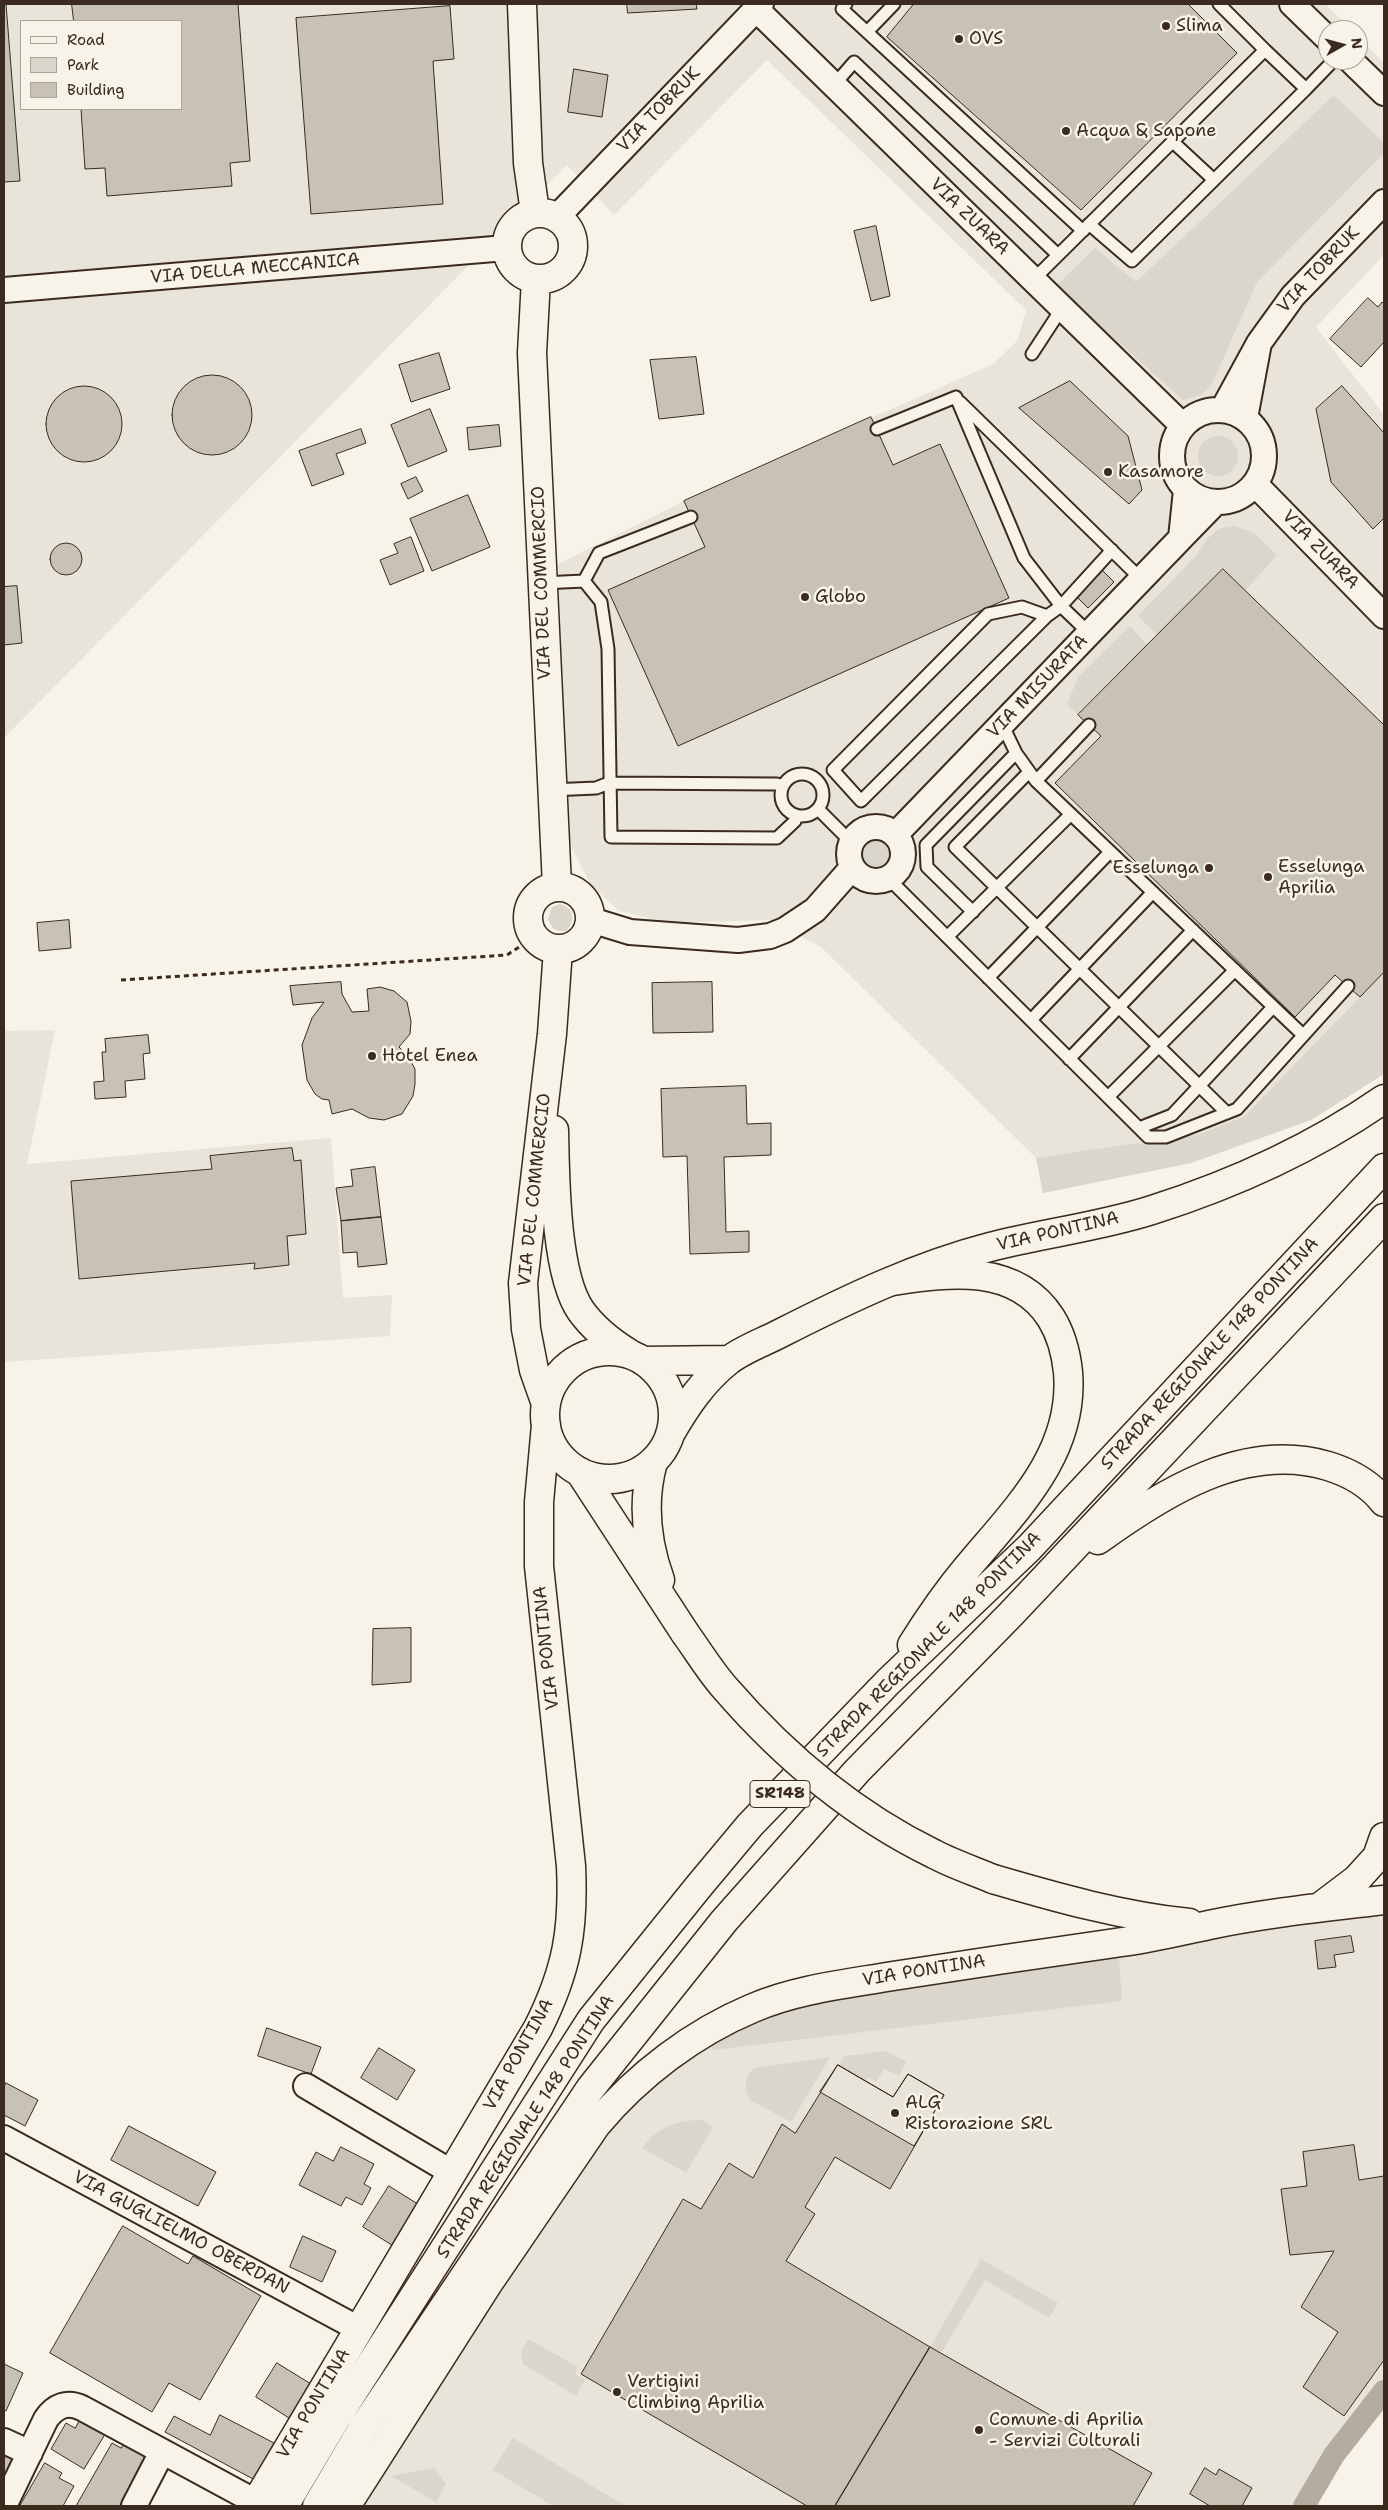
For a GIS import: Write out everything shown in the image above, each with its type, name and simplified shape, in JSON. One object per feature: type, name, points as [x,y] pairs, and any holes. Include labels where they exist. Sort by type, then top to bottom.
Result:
[{"type":"main road","points":[[522,4],[528,163],[546,215]]},
{"type":"main road","points":[[546,215],[565,223],[571,233],[572,256],[561,272],[551,277],[536,279],[525,276],[516,269],[509,259],[506,248],[513,226],[521,218],[546,215]]},
{"type":"main road","name":"VIA DEL COMMERCIO","points":[[536,279],[532,353],[557,886]]},
{"type":"main road","points":[[557,886],[571,888],[580,894],[587,902],[591,920],[588,931],[578,944],[568,948],[552,949],[534,937],[529,927],[528,916],[530,905],[536,896],[557,886]]},
{"type":"main road","name":"VIA DEL COMMERCIO","points":[[546,1415],[527,1337],[523,1283],[552,1034],[558,948]]},
{"type":"main road","name":"VIA DEL COMMERCIO","points":[[552,1034],[555,1161],[559,1223],[567,1278],[580,1310],[590,1323],[615,1345],[637,1358]]},
{"type":"main road","name":"VIA PONTINA","points":[[670,1434],[685,1408],[701,1386],[729,1360],[820,1314],[892,1281],[970,1253],[1114,1220],[1210,1189],[1311,1144],[1384,1099]]},
{"type":"main road","name":"STRADA REGIONALE 148 PONTINA","points":[[284,2506],[335,2420],[591,2020],[750,1825],[889,1681],[1029,1548],[1384,1168]]},
{"type":"main road","name":"STRADA REGIONALE 148 PONTINA","points":[[316,2506],[362,2428],[590,2089],[743,1900],[857,1771],[1011,1614],[1384,1218]]},
{"type":"main road","points":[[889,1681],[934,1610],[1016,1512],[1043,1473],[1058,1441],[1065,1418],[1069,1383],[1065,1350],[1055,1325],[1043,1307],[1021,1289],[990,1277],[950,1273],[892,1281]]},
{"type":"main road","points":[[580,1472],[598,1478],[618,1479],[637,1473],[653,1462],[664,1449],[670,1434],[673,1417],[671,1399],[666,1384],[656,1371],[637,1358],[613,1351],[596,1352],[572,1362],[555,1381],[546,1415],[552,1444],[560,1455],[580,1472],[685,1633],[724,1687],[769,1736],[818,1780],[881,1824],[934,1854],[993,1879],[1064,1900],[1119,1912],[1210,1925],[1384,1900]]},
{"type":"main road","name":"VIA PONTINA","points":[[637,1358],[729,1360]]},
{"type":"main road","name":"VIA PONTINA","points":[[255,2504],[549,2007],[566,1959],[572,1929],[570,1857],[538,1566],[539,1502],[546,1415]]},
{"type":"main road","points":[[1011,1614],[1097,1540],[1143,1507],[1191,1481],[1228,1468],[1267,1460],[1307,1460],[1342,1470],[1373,1487],[1384,1502]]},
{"type":"main road","points":[[653,1462],[646,1496],[649,1543],[667,1600],[685,1633]]},
{"type":"main road","points":[[1319,1908],[1357,1879],[1377,1857],[1384,1837]]},
{"type":"main road","name":"VIA PONTINA","points":[[346,2506],[489,2282],[581,2145],[623,2096],[691,2041],[734,2016],[790,1995],[1031,1954],[1165,1936],[1210,1925]]},
{"type":"street","points":[[1292,4],[1318,29]]},
{"type":"street","name":"VIA TOBRUK","points":[[546,215],[758,7]]},
{"type":"street","name":"VIA ZUARA","points":[[758,7],[834,86],[1182,426]]},
{"type":"street","points":[[1360,70],[1384,94]]},
{"type":"street","name":"VIA TOBRUK","points":[[1223,409],[1259,343],[1293,296],[1384,202]]},
{"type":"street","name":"VIA DELLA MECCANICA","points":[[4,290],[506,248]]},
{"type":"street","name":"VIA TOBRUK","points":[[1245,418],[1259,343]]},
{"type":"street","points":[[1223,409],[1245,418],[1256,428],[1265,456],[1262,471],[1256,484],[1238,497],[1216,502],[1195,497],[1186,490],[1178,479],[1173,466],[1172,452],[1175,438],[1182,426],[1194,416],[1208,410],[1223,409]]},
{"type":"street","name":"VIA ZUARA","points":[[1256,484],[1384,616]]},
{"type":"street","points":[[1181,538],[1186,490]]},
{"type":"street","name":"VIA MISURATA","points":[[896,835],[1216,502]]},
{"type":"street","points":[[872,827],[889,830],[896,835],[903,851],[903,860],[899,868],[888,878],[876,882],[867,880],[852,868],[849,860],[851,842],[856,835],[872,827]]},
{"type":"street","points":[[591,920],[630,932],[738,940],[762,938],[785,930],[814,910],[852,868]]},
{"type":"street","points":[[306,2086],[451,2172]]},
{"type":"street","name":"VIA GUGLIELMO OBERDAN","points":[[4,2138],[359,2328]]},
{"type":"street","points":[[4,2506],[50,2414],[62,2405],[82,2408],[255,2504]]},
{"type":"street","points":[[4,2441],[30,2453]]},
{"type":"street","points":[[134,2506],[162,2452]]},
{"type":"lane","points":[[846,4],[842,8],[868,32],[1086,227],[1132,261],[1324,70]]},
{"type":"lane","points":[[868,32],[894,4]]},
{"type":"lane","points":[[1219,4],[1306,89]]},
{"type":"lane","points":[[1033,280],[1265,50]]},
{"type":"lane","points":[[834,86],[854,62],[1058,255]]},
{"type":"lane","points":[[1173,142],[1214,180]]},
{"type":"lane","points":[[1032,354],[1062,308]]},
{"type":"lane","points":[[877,429],[956,397]]},
{"type":"lane","points":[[956,397],[1142,579]]},
{"type":"lane","points":[[956,397],[1024,558],[1061,606],[1089,633]]},
{"type":"lane","points":[[584,581],[599,553],[691,517]]},
{"type":"lane","points":[[832,770],[861,801],[1047,616],[1061,606],[1112,550]]},
{"type":"lane","points":[[542,584],[584,581]]},
{"type":"lane","points":[[584,581],[601,602],[608,649],[611,837],[777,838],[795,821],[796,815]]},
{"type":"lane","points":[[821,785],[832,770],[988,614],[1022,607],[1047,616]]},
{"type":"lane","points":[[1002,724],[1016,753],[1032,776],[1303,1036]]},
{"type":"lane","points":[[1089,726],[955,846],[1227,1113]]},
{"type":"lane","points":[[972,912],[927,867],[926,845],[1016,753]]},
{"type":"lane","points":[[800,773],[816,778],[821,785],[822,802],[812,814],[796,815],[788,811],[783,804],[781,796],[783,786],[792,775],[800,773]]},
{"type":"lane","points":[[551,790],[596,788],[609,783],[777,784],[783,786]]},
{"type":"lane","points":[[818,809],[851,842]]},
{"type":"lane","points":[[947,937],[1071,814]]},
{"type":"lane","points":[[988,978],[1110,852]]},
{"type":"lane","points":[[888,878],[1148,1137],[1166,1137],[1237,1109],[1348,986]]},
{"type":"lane","points":[[1031,1020],[1153,892]]},
{"type":"lane","points":[[1069,1059],[1193,930]]},
{"type":"lane","points":[[1108,1097],[1235,970]]},
{"type":"lane","points":[[1139,1128],[1172,1114],[1273,1007]]},
{"type":"path","points":[[122,980],[507,955],[534,937]]},
{"type":"shaded area","points":[[4,4],[1325,4],[1342,20],[1318,20],[1318,70],[1368,70],[1368,46],[1384,63],[1384,255],[1316,327],[1384,415],[1384,1074],[1311,1120],[1191,1163],[1043,1193],[1036,1158],[821,947],[771,920],[670,923],[619,911],[590,884],[566,836],[558,564],[684,501],[993,364],[1018,340],[1026,310],[767,60],[614,215],[567,165],[4,738]]},
{"type":"shaded area","points":[[55,1030],[27,1164],[331,1138],[343,1298],[392,1295],[390,1336],[4,1362],[4,1031]]},
{"type":"shaded area","points":[[1384,1914],[1384,2391],[1334,2455],[1304,2506],[337,2506],[592,2114],[790,1998],[1014,1964]]},
{"type":"green space","points":[[1334,95],[1384,143],[1384,153],[1257,282],[1212,384],[1201,395],[1183,400],[1056,286],[1095,248],[1136,282]]},
{"type":"green space","points":[[1218,436],[1232,442],[1238,456],[1232,470],[1218,476],[1204,470],[1198,456],[1204,442]]},
{"type":"green space","points":[[1235,526],[1254,533],[1277,555],[1245,591],[1222,569],[1157,635],[1138,616],[1195,557],[1209,537],[1221,528]]},
{"type":"green space","points":[[1130,626],[1147,645],[1078,715],[1067,704],[1078,677]]},
{"type":"green space","points":[[876,837],[883,838],[888,842],[892,847],[892,861],[888,866],[883,870],[876,871],[869,870],[864,866],[860,861],[859,854],[860,847],[864,842],[869,838]]},
{"type":"green space","points":[[560,904],[569,909],[572,915],[567,931],[555,929],[548,919],[552,907]]},
{"type":"green space","points":[[1384,972],[1384,1074],[1311,1120],[1191,1163],[1043,1193],[1036,1158],[1137,1143],[1158,1145],[1203,1133],[1245,1116]]},
{"type":"green space","points":[[1119,1957],[1122,2001],[713,2050],[711,2046],[742,2029],[780,2014],[778,2009],[869,1991]]},
{"type":"green space","points":[[887,2051],[906,2062],[899,2076],[884,2069],[876,2082],[868,2077],[864,2081],[839,2065],[844,2056]]},
{"type":"green space","points":[[830,2057],[791,2122],[750,2100],[746,2083],[748,2075],[754,2068]]},
{"type":"green space","points":[[702,2120],[713,2127],[686,2173],[642,2148],[661,2130],[669,2126],[684,2121]]},
{"type":"green space","points":[[981,2259],[1058,2303],[1049,2318],[985,2280],[941,2353],[930,2347]]},
{"type":"green space","points":[[529,2339],[578,2367],[575,2374],[585,2380],[576,2396],[523,2364],[521,2351]]},
{"type":"green space","points":[[513,2438],[622,2504],[621,2506],[553,2506],[493,2470]]},
{"type":"green space","points":[[435,2468],[446,2484],[436,2502],[391,2476]]},
{"type":"building","points":[[4,4],[6,4],[20,181],[4,182]]},
{"type":"building","points":[[72,4],[238,4],[250,161],[230,163],[232,186],[107,196],[105,168],[85,169],[81,110],[182,110],[182,20],[74,20]]},
{"type":"building","points":[[627,4],[696,4],[697,9],[628,13]]},
{"type":"building","points":[[914,4],[1188,4],[1237,53],[1081,210],[887,37]]},
{"type":"building","points":[[450,6],[454,59],[433,61],[443,204],[311,214],[296,18]]},
{"type":"building","points":[[574,69],[608,75],[602,117],[568,112]]},
{"type":"building","points":[[876,226],[890,296],[871,301],[854,231]]},
{"type":"building","points":[[1368,298],[1378,307],[1382,302],[1384,304],[1384,342],[1361,367],[1330,339]]},
{"type":"building","points":[[439,353],[450,389],[411,402],[399,365]]},
{"type":"building","points":[[696,357],[704,414],[659,419],[650,360]]},
{"type":"building","points":[[204,375],[220,375],[241,386],[252,407],[252,423],[241,444],[220,455],[204,455],[190,449],[178,437],[172,423],[172,407],[178,393],[190,381]]},
{"type":"building","points":[[1070,381],[1128,436],[1142,490],[1129,504],[1019,408]]},
{"type":"building","points":[[84,386],[99,389],[111,397],[119,409],[122,424],[119,439],[111,451],[99,459],[84,462],[69,459],[57,451],[49,439],[46,424],[49,409],[57,397],[69,389]]},
{"type":"building","points":[[1342,386],[1384,433],[1384,518],[1373,529],[1331,482],[1316,409]]},
{"type":"building","points":[[430,409],[447,451],[408,467],[391,425]]},
{"type":"building","points":[[871,417],[893,465],[940,444],[1009,598],[678,746],[608,590],[705,547],[684,501]]},
{"type":"building","points":[[499,425],[501,446],[469,450],[467,428]]},
{"type":"building","points":[[361,429],[366,443],[336,454],[344,474],[312,486],[299,451]]},
{"type":"building","points":[[416,477],[423,491],[408,499],[401,484]]},
{"type":"building","points":[[468,495],[490,547],[432,571],[410,519]]},
{"type":"building","points":[[411,537],[424,571],[390,585],[380,560],[398,553],[394,544]]},
{"type":"building","points":[[66,543],[78,547],[82,559],[78,571],[66,575],[54,571],[50,559],[54,547]]},
{"type":"building","name":"Esselunga Aprilia","points":[[1223,569],[1384,725],[1384,972],[1360,997],[1335,975],[1295,1017],[1055,783],[1101,736],[1078,715]]},
{"type":"building","points":[[1102,570],[1114,582],[1088,608],[1076,596]]},
{"type":"building","points":[[17,586],[22,643],[4,645],[4,587]]},
{"type":"building","points":[[69,920],[71,948],[39,951],[37,923]]},
{"type":"building","points":[[341,982],[342,994],[352,1012],[369,1011],[367,989],[380,987],[394,991],[407,1002],[411,1021],[410,1034],[399,1047],[408,1056],[415,1069],[415,1084],[413,1096],[402,1114],[384,1120],[369,1118],[352,1109],[332,1114],[329,1100],[322,1099],[315,1094],[307,1080],[302,1045],[312,1018],[324,1002],[293,1005],[290,986]]},
{"type":"building","points":[[712,982],[713,1032],[653,1033],[652,983]]},
{"type":"building","points":[[148,1035],[150,1053],[143,1054],[145,1079],[125,1081],[126,1097],[95,1099],[94,1082],[104,1081],[102,1052],[106,1052],[105,1039]]},
{"type":"building","points":[[746,1086],[747,1124],[771,1123],[771,1155],[724,1157],[726,1232],[749,1231],[749,1252],[690,1254],[687,1156],[663,1157],[661,1089]]},
{"type":"building","points":[[292,1148],[294,1161],[301,1160],[306,1234],[287,1236],[289,1265],[254,1269],[255,1263],[79,1279],[71,1181],[212,1169],[210,1156]]},
{"type":"building","points":[[375,1167],[381,1217],[341,1221],[336,1188],[353,1186],[351,1170]]},
{"type":"building","points":[[381,1217],[387,1264],[358,1267],[357,1252],[343,1253],[341,1221]]},
{"type":"building","points":[[411,1628],[411,1682],[372,1685],[373,1629]]},
{"type":"building","points":[[1351,1936],[1354,1952],[1334,1955],[1336,1967],[1318,1969],[1315,1941]]},
{"type":"building","points":[[267,2028],[321,2047],[311,2074],[258,2056]]},
{"type":"building","points":[[379,2048],[415,2070],[397,2100],[361,2078]]},
{"type":"building","points":[[838,2065],[893,2097],[908,2074],[944,2095],[890,2189],[835,2157],[805,2207],[815,2214],[786,2261],[930,2347],[835,2506],[807,2506],[581,2374],[683,2199],[701,2209],[729,2163],[753,2178],[782,2124],[795,2133]]},
{"type":"building","name":"ALG Ristorazione SRL","points":[[838,2065],[893,2097],[908,2074],[944,2095],[914,2146],[820,2092]]},
{"type":"building","points":[[6,2083],[38,2100],[25,2126],[4,2115],[4,2088]]},
{"type":"building","points":[[129,2126],[216,2172],[198,2206],[111,2160]]},
{"type":"building","points":[[1354,2145],[1359,2180],[1384,2176],[1384,2360],[1344,2416],[1303,2387],[1338,2332],[1301,2307],[1334,2251],[1290,2255],[1281,2189],[1307,2186],[1303,2152]]},
{"type":"building","points":[[341,2147],[374,2164],[364,2184],[371,2188],[362,2205],[346,2197],[341,2206],[299,2185],[316,2152],[333,2161]]},
{"type":"building","points":[[389,2186],[421,2206],[395,2247],[363,2227]]},
{"type":"building","points":[[123,2226],[188,2264],[193,2256],[261,2296],[200,2400],[169,2383],[152,2412],[50,2353]]},
{"type":"building","points":[[303,2236],[336,2251],[322,2282],[290,2267]]},
{"type":"building","name":"Comune di Aprilia - Servizi Culturali","points":[[930,2347],[1152,2473],[1133,2506],[835,2506]]},
{"type":"building","points":[[277,2363],[311,2384],[289,2418],[256,2397]]},
{"type":"building","points":[[4,2364],[23,2373],[6,2411],[4,2410]]},
{"type":"building","points":[[220,2415],[274,2443],[255,2480],[165,2432],[174,2416],[210,2435]]},
{"type":"building","points":[[82,2416],[107,2431],[84,2469],[51,2449],[66,2423],[75,2428]]},
{"type":"building","points":[[126,2440],[150,2453],[120,2506],[76,2506],[112,2443],[121,2448]]},
{"type":"building","points":[[4,2452],[20,2459],[4,2492]]},
{"type":"building","points":[[45,2463],[62,2473],[59,2478],[74,2486],[63,2506],[20,2506]]},
{"type":"building","points":[[1205,2468],[1216,2475],[1219,2469],[1252,2488],[1242,2506],[1210,2506],[1190,2494]]},
{"type":"waterway","points":[[1304,2506],[1334,2455],[1384,2391]]},
{"type":"place","name":"Slima","points":[[1166,26]]},
{"type":"place","name":"OVS","points":[[959,39]]},
{"type":"place","name":"Acqua & Sapone","points":[[1066,131]]},
{"type":"place","name":"Kasamore","points":[[1108,472]]},
{"type":"place","name":"Globo","points":[[805,597]]},
{"type":"place","name":"Esselunga","points":[[1209,868]]},
{"type":"place","name":"Esselunga Aprilia","points":[[1268,877]]},
{"type":"place","name":"Hotel Enea","points":[[372,1056]]},
{"type":"place","name":"ALG Ristorazione SRL","points":[[895,2113]]},
{"type":"place","name":"Vertigini Climbing Aprilia","points":[[617,2392]]},
{"type":"place","name":"Comune di Aprilia - Servizi Culturali","points":[[979,2430]]}]
